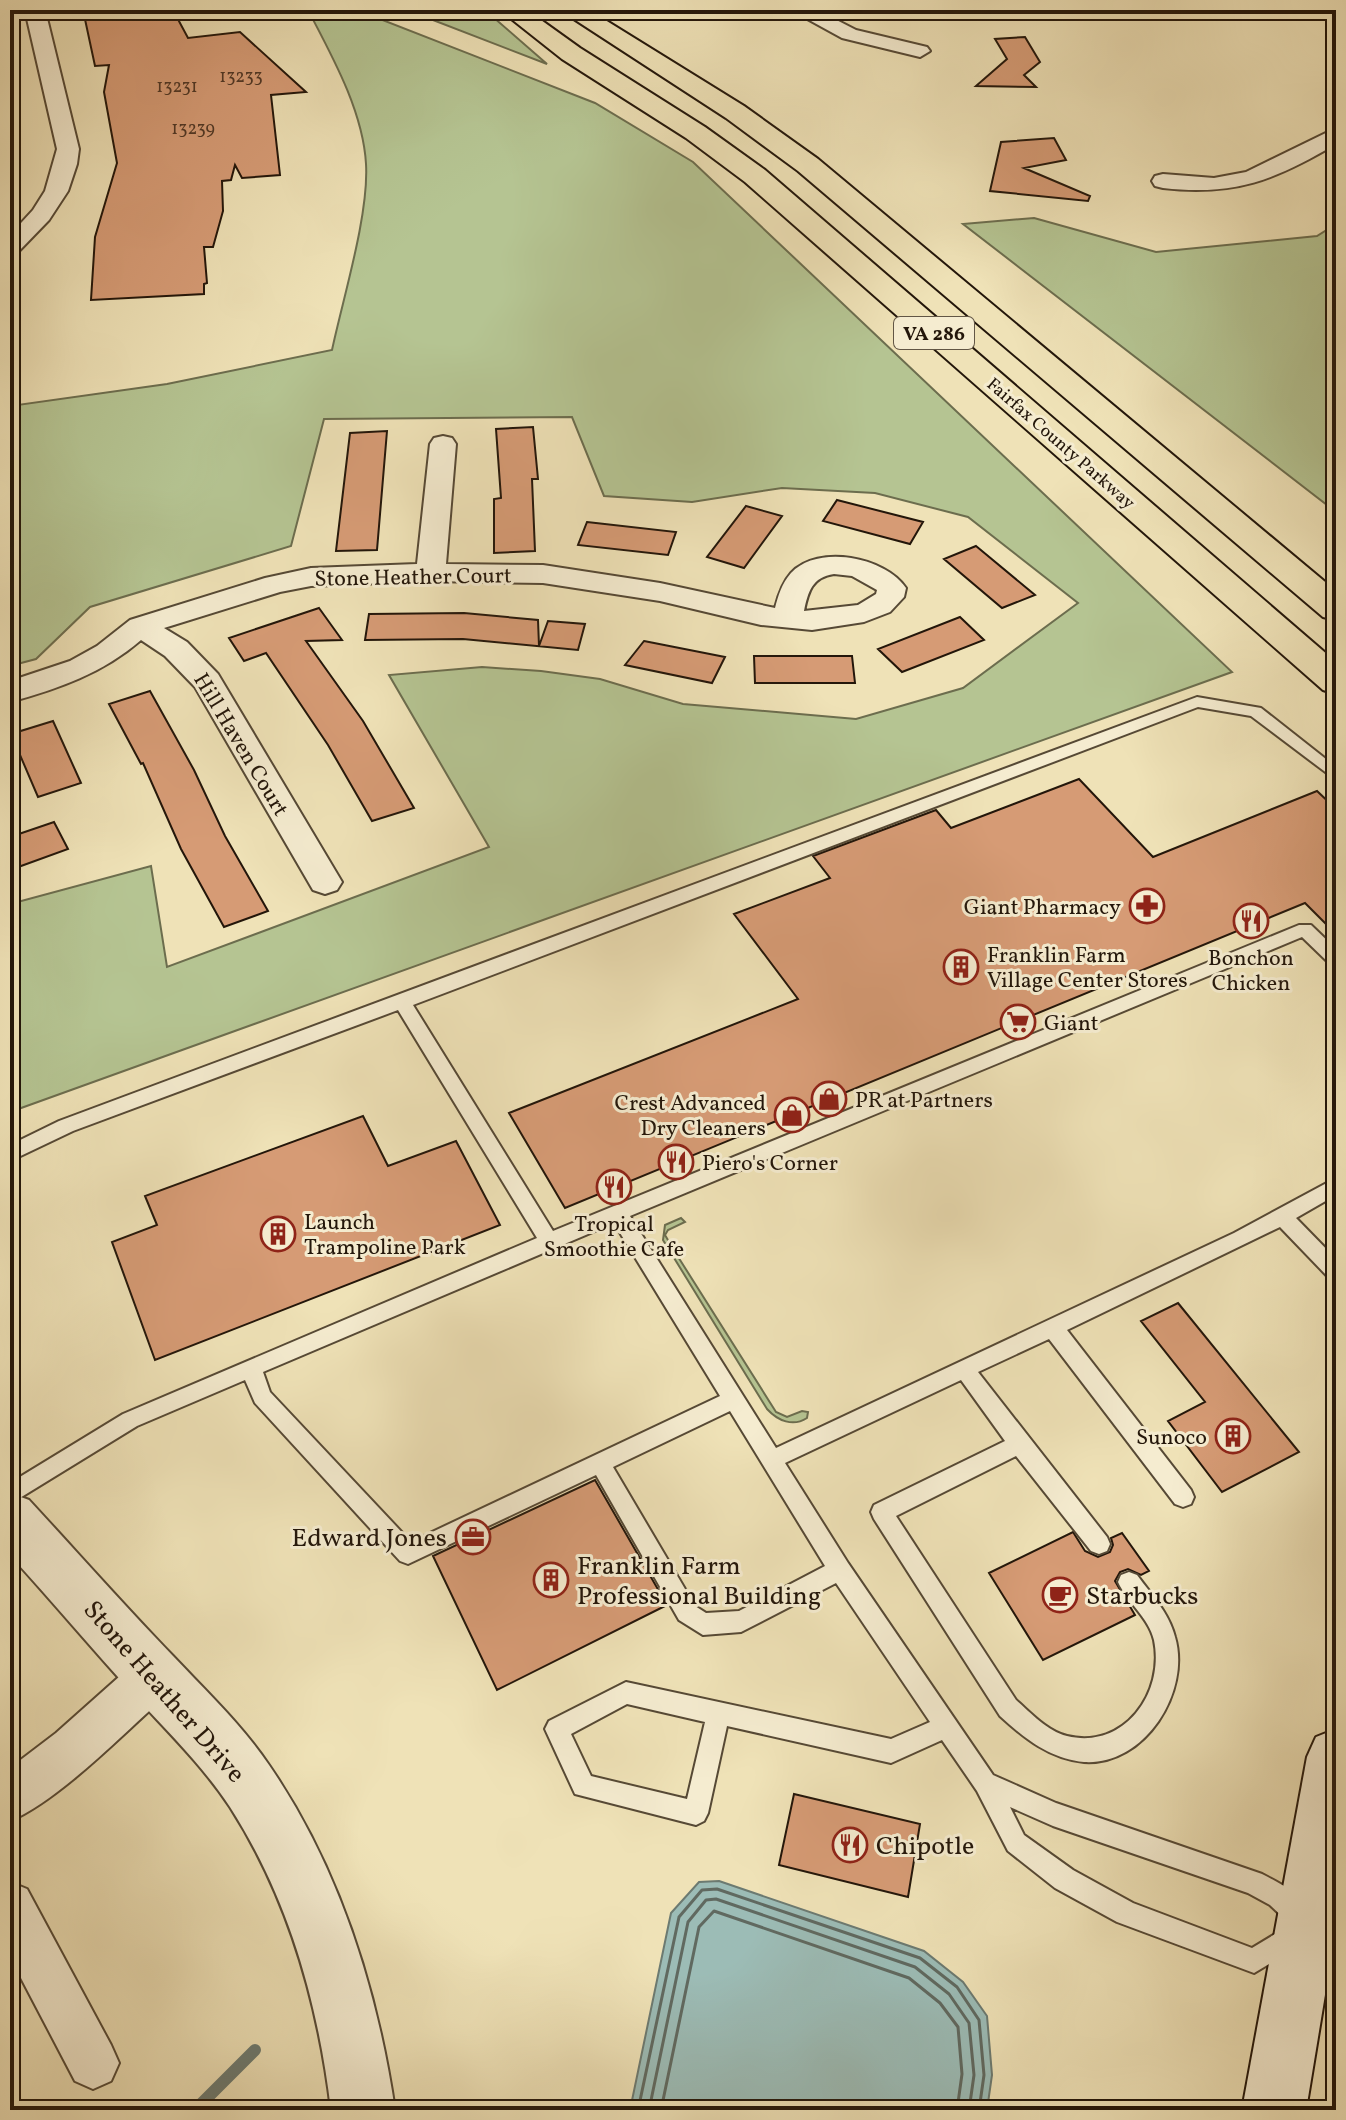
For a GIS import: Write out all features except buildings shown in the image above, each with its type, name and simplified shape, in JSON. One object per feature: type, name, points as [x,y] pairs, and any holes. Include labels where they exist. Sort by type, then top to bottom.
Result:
[{"type":"highway","name":"Fairfax County Parkway","points":[[512,10],[564,49],[726,152],[1336,682]]},
{"type":"highway","name":"VA 286","points":[[572,10],[735,112],[808,165],[1336,609]]},
{"type":"street","points":[[10,247],[50,204],[67,166],[68,149],[35,10]]},
{"type":"street","points":[[801,10],[849,34],[920,51]]},
{"type":"street","points":[[1163,181],[1206,186],[1248,181],[1275,171],[1336,135]]},
{"type":"street","points":[[430,572],[436,543],[443,444]]},
{"type":"street","name":"Stone Heather Court","points":[[10,692],[81,668],[118,646],[140,626],[275,584],[311,577],[430,572],[574,577],[787,620]]},
{"type":"street","name":"Hill Haven Court","points":[[140,626],[176,649],[207,681],[325,882]]},
{"type":"street","name":"Stone Heather Drive","points":[[10,1517],[200,1723],[248,1784],[277,1831],[313,1913],[342,2002],[363,2110]]},
{"type":"street","points":[[10,1797],[72,1749],[154,1676]]},
{"type":"street","points":[[1274,2110],[1322,1930],[1336,1757]]},
{"type":"street","points":[[10,1906],[93,2063]]},
{"type":"lane","points":[[10,1154],[66,1126],[1197,702],[1256,712],[1336,775]]},
{"type":"lane","points":[[10,1494],[130,1420],[549,1241],[1305,929],[1336,960]]},
{"type":"lane","points":[[402,1002],[549,1241]]},
{"type":"lane","points":[[773,1459],[1284,1218],[1336,1186]]},
{"type":"lane","points":[[618,1213],[840,1570],[985,1783],[1016,1843],[1064,1879],[1126,1913],[1254,1961],[1322,1930],[1266,1888],[1053,1814],[985,1783]]},
{"type":"lane","points":[[1284,1218],[1336,1272]]},
{"type":"lane","points":[[1053,1328],[1183,1497]]},
{"type":"lane","points":[[252,1370],[262,1397],[408,1554],[734,1399]]},
{"type":"lane","points":[[965,1370],[1099,1544]]},
{"type":"lane","points":[[1019,1444],[882,1512],[1008,1708],[1035,1732],[1064,1747],[1089,1751],[1113,1745],[1131,1734],[1158,1705],[1166,1683],[1168,1661],[1164,1636],[1129,1582]]},
{"type":"lane","points":[[600,1463],[687,1613],[703,1624],[741,1621],[840,1570]]},
{"type":"lane","points":[[719,1713],[696,1813],[583,1786],[557,1729],[626,1693],[719,1713],[891,1751],[944,1727]]},
{"type":"green space","points":[[308,10],[357,10],[595,103],[693,162],[1232,672],[10,1112],[10,904],[151,866],[167,967],[489,847],[389,675],[482,667],[541,671],[600,679],[683,704],[856,719],[963,688],[1078,603],[968,517],[875,493],[782,488],[692,502],[604,496],[572,417],[324,419],[291,546],[90,607],[36,659],[10,666],[10,406],[167,384],[332,350],[364,207],[366,164],[353,104]]},
{"type":"green space","points":[[407,10],[485,10],[547,64]]},
{"type":"green space","points":[[1034,218],[1156,252],[1317,236],[1336,224],[1336,512],[963,224]]},
{"type":"green space","points":[[681,1218],[685,1222],[668,1230],[665,1235],[675,1252],[776,1412],[787,1417],[808,1412],[807,1418],[796,1422],[786,1421],[767,1409],[663,1240],[665,1225]]},
{"type":"water","points":[[719,1881],[924,1951],[963,1982],[987,2016],[992,2075],[987,2110],[630,2110],[671,1913],[699,1882]]},
{"type":"waterway","points":[[195,2110],[255,2050]]},
{"type":"place","name":"Giant Pharmacy","points":[[1147,906]]},
{"type":"place","name":"Bonchon Chicken","points":[[1251,921]]},
{"type":"place","name":"Franklin Farm Village Center Stores","points":[[961,967]]},
{"type":"place","name":"Giant","points":[[1018,1022]]},
{"type":"place","name":"PR at Partners","points":[[829,1099]]},
{"type":"place","name":"Crest Advanced Dry Cleaners","points":[[792,1115]]},
{"type":"place","name":"Piero's Corner","points":[[676,1162]]},
{"type":"place","name":"Tropical Smoothie Cafe","points":[[614,1187]]},
{"type":"place","name":"Launch Trampoline Park","points":[[278,1234]]},
{"type":"place","name":"Sunoco","points":[[1233,1436]]},
{"type":"place","name":"Edward Jones","points":[[473,1537]]},
{"type":"place","name":"Franklin Farm Professional Building","points":[[551,1580]]},
{"type":"place","name":"Starbucks","points":[[1060,1595]]},
{"type":"place","name":"Chipotle","points":[[850,1845]]}]
